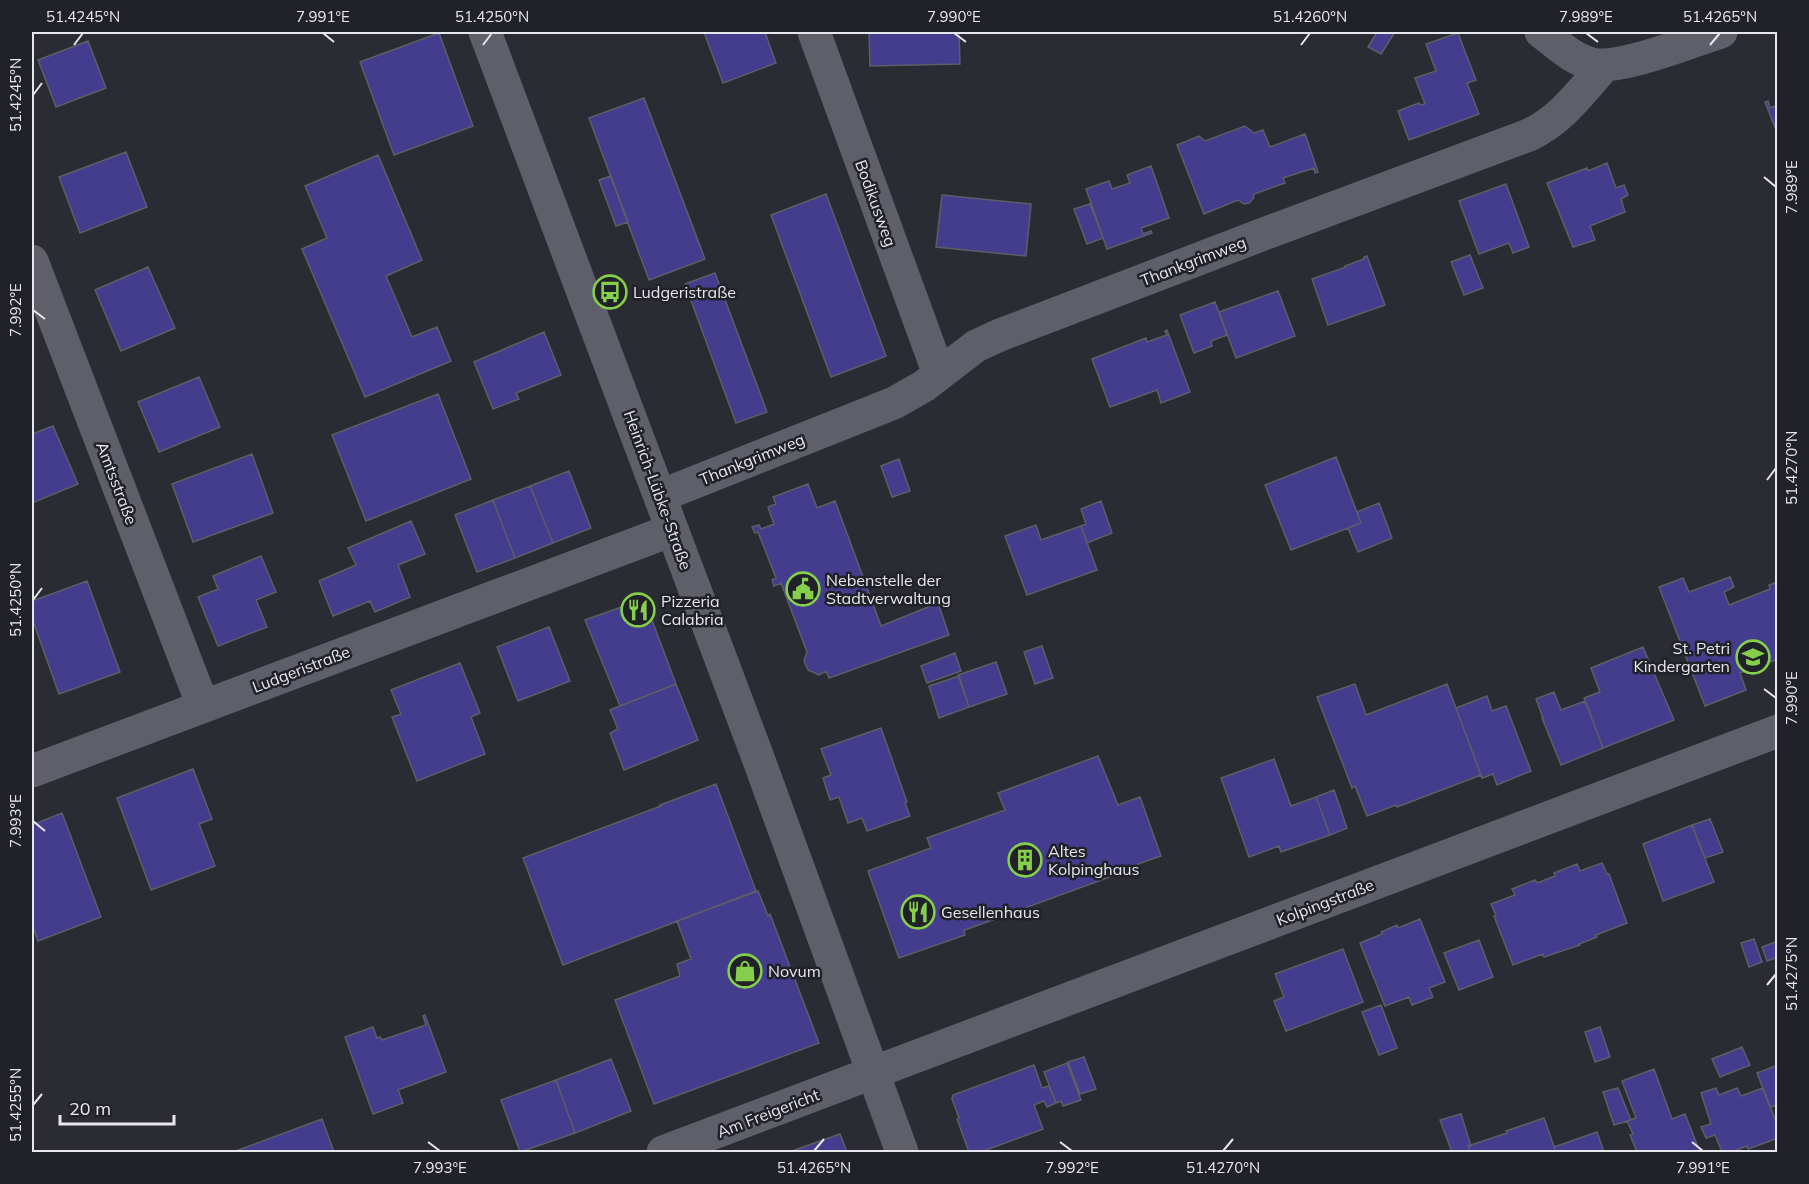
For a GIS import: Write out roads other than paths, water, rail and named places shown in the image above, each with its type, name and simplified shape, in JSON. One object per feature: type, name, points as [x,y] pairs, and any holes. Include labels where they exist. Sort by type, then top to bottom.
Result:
[{"type":"street","name":"Heinrich-Lübke-Straße","points":[[485,32],[757,755],[902,1152]]},
{"type":"street","name":"Bodikusweg","points":[[814,32],[939,375]]},
{"type":"street","points":[[1541,32],[1574,56],[1591,64],[1604,66],[1639,58],[1721,32]]},
{"type":"street","name":"Thankgrimweg","points":[[660,496],[894,403],[939,375],[976,346],[1000,335],[1529,135],[1555,120],[1604,66]]},
{"type":"street","name":"Amtsstraße","points":[[32,261],[203,706]]},
{"type":"street","name":"Ludgeristraße","points":[[32,771],[672,530]]},
{"type":"street","name":"Kolpingstraße","points":[[873,1073],[1778,731]]},
{"type":"street","name":"Am Freigericht","points":[[663,1152],[873,1073]]},
{"type":"place","name":"Ludgeristraße","points":[[610,292]]},
{"type":"place","name":"Nebenstelle der Stadtverwaltung","points":[[803,589]]},
{"type":"place","name":"Pizzeria Calabria","points":[[638,610]]},
{"type":"place","name":"St. Petri Kindergarten","points":[[1753,657]]},
{"type":"place","name":"Altes Kolpinghaus","points":[[1025,860]]},
{"type":"place","name":"Gesellenhaus","points":[[918,912]]},
{"type":"place","name":"Novum","points":[[745,971]]}]
